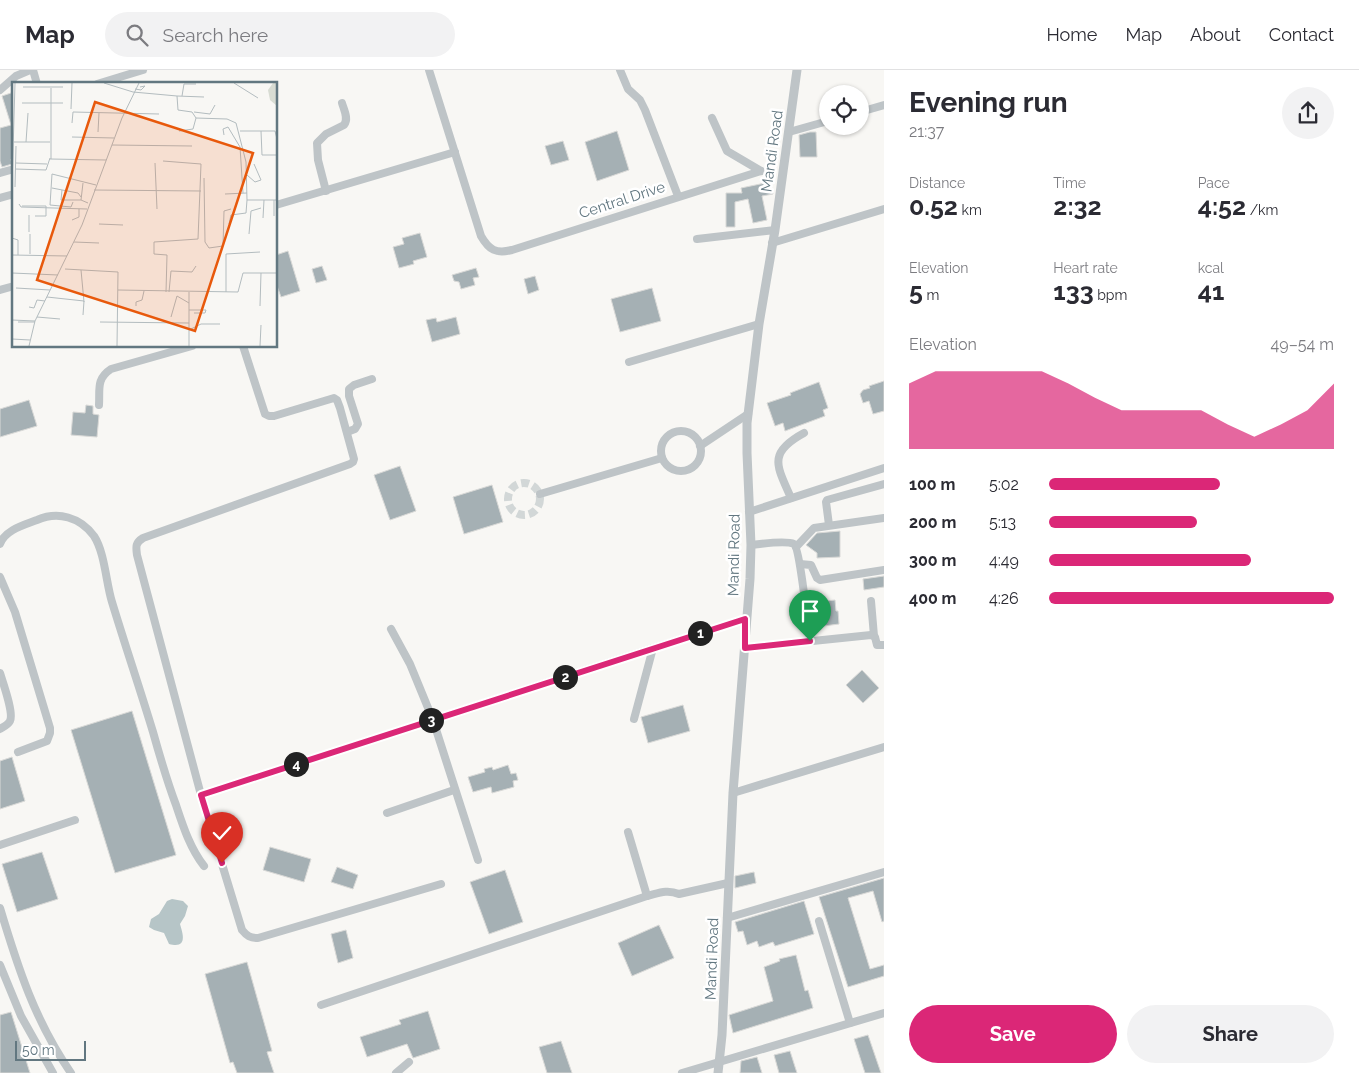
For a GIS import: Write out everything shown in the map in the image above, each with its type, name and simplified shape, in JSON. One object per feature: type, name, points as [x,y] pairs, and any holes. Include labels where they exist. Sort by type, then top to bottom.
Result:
[{"type":"street","points":[[0,90],[16,76],[31,70],[36,82]]},
{"type":"street","points":[[104,82],[143,70]]},
{"type":"street","points":[[278,205],[455,152],[430,70]]},
{"type":"street","points":[[620,70],[628,89],[640,100],[645,110],[678,196]]},
{"type":"street","name":"Mandi Road","points":[[718,1073],[722,1036],[733,793],[751,545],[747,444],[748,414],[759,324],[797,70]]},
{"type":"street","points":[[326,190],[318,160],[317,143],[326,134],[346,123],[347,120],[342,103]]},
{"type":"street","points":[[869,109],[884,104]]},
{"type":"street","name":"Central Drive","points":[[455,152],[481,236],[488,248],[504,252],[761,171],[727,151],[712,118]]},
{"type":"street","points":[[789,132],[819,124]]},
{"type":"street","points":[[772,243],[884,209]]},
{"type":"street","points":[[697,240],[774,230]]},
{"type":"street","points":[[629,362],[759,324]]},
{"type":"street","points":[[99,404],[100,383],[103,374],[111,369],[185,348]]},
{"type":"street","points":[[244,348],[265,414],[274,416],[334,398],[337,400],[340,408],[354,458],[353,462],[143,538],[136,545],[139,565],[201,795],[242,930],[251,938],[258,938],[441,884]]},
{"type":"street","points":[[347,432],[355,429],[358,424],[349,396],[349,389],[354,385],[372,379]]},
{"type":"street","points":[[700,446],[748,414]]},
{"type":"street","points":[[680,432],[692,436],[700,446],[699,458],[687,470],[670,468],[662,458],[664,440],[674,433],[680,432]]},
{"type":"street","points":[[791,498],[779,470],[778,460],[786,444],[804,433]]},
{"type":"street","points":[[540,494],[662,458]]},
{"type":"street","points":[[749,512],[884,468]]},
{"type":"street","points":[[829,525],[826,502],[828,500],[884,484]]},
{"type":"street","points":[[0,544],[9,532],[52,515],[67,516],[85,527],[93,535],[164,772],[185,831],[196,855],[204,866]]},
{"type":"street","points":[[796,546],[810,530],[829,525],[884,518]]},
{"type":"street","points":[[751,545],[784,542],[796,546]]},
{"type":"street","points":[[796,546],[810,641]]},
{"type":"street","points":[[800,564],[811,564],[820,580],[884,570]]},
{"type":"street","points":[[0,577],[15,612],[50,728],[47,741],[18,752]]},
{"type":"street","points":[[871,601],[876,645],[884,645]]},
{"type":"street","points":[[201,795],[745,619]]},
{"type":"street","points":[[391,629],[410,664],[433,720],[478,860]]},
{"type":"street","points":[[745,648],[874,636]]},
{"type":"street","points":[[634,719],[653,648]]},
{"type":"street","points":[[0,673],[11,712],[11,719],[0,729]]},
{"type":"street","points":[[733,793],[884,746]]},
{"type":"street","points":[[387,813],[454,790]]},
{"type":"street","points":[[0,845],[74,820]]},
{"type":"street","points":[[628,832],[647,896]]},
{"type":"street","points":[[727,918],[884,872]]},
{"type":"street","points":[[321,1005],[647,896],[666,891],[679,894],[728,882]]},
{"type":"street","points":[[0,908],[33,1008],[55,1050],[71,1073]]},
{"type":"street","points":[[820,921],[850,1023]]},
{"type":"street","points":[[0,965],[21,1016],[53,1073]]},
{"type":"street","points":[[682,1073],[884,1012]]},
{"type":"street","points":[[396,1073],[409,1062]]},
{"type":"shaded area","points":[[172,899],[183,901],[188,906],[180,924],[182,943],[175,945],[169,944],[164,933],[149,927],[151,919],[159,914],[167,901]]},
{"type":"building","points":[[12,93],[12,164],[2,167],[0,161],[0,128],[11,125],[2,96]]},
{"type":"building","points":[[617,131],[629,170],[597,181],[585,142]]},
{"type":"building","points":[[816,132],[817,157],[800,157],[799,135]]},
{"type":"building","points":[[563,141],[569,160],[551,165],[545,146]]},
{"type":"building","points":[[770,182],[773,194],[762,196],[767,220],[753,223],[748,199],[735,202],[735,227],[726,227],[726,193],[742,193],[741,188]]},
{"type":"building","points":[[420,233],[427,257],[413,261],[414,264],[399,268],[393,247],[404,244],[402,238]]},
{"type":"building","points":[[288,251],[300,291],[281,297],[278,289],[278,254]]},
{"type":"building","points":[[322,266],[327,280],[316,283],[312,269]]},
{"type":"building","points":[[476,268],[479,277],[473,278],[475,285],[461,289],[459,282],[454,281],[452,275]]},
{"type":"building","points":[[535,276],[539,290],[528,294],[524,279]]},
{"type":"building","points":[[652,288],[661,321],[620,332],[611,299]]},
{"type":"building","points":[[456,317],[460,334],[432,342],[426,320],[436,318],[437,322]]},
{"type":"building","points":[[884,381],[884,411],[873,414],[869,401],[863,403],[860,394],[863,390],[870,388],[869,386]]},
{"type":"building","points":[[819,382],[828,408],[823,410],[825,416],[785,431],[783,423],[775,426],[767,403],[791,395],[790,393]]},
{"type":"building","points":[[29,400],[37,426],[0,437],[0,409]]},
{"type":"building","points":[[86,405],[93,406],[93,414],[99,415],[97,437],[71,435],[73,412],[85,413]]},
{"type":"building","points":[[400,466],[416,511],[390,520],[374,475]]},
{"type":"building","points":[[492,485],[503,522],[464,534],[453,497]]},
{"type":"building","points":[[840,531],[840,557],[817,558],[817,553],[806,545],[817,533]]},
{"type":"building","points":[[884,576],[884,587],[864,590],[863,579]]},
{"type":"building","points":[[835,600],[839,624],[816,627],[814,606],[816,606],[816,602]]},
{"type":"building","points":[[862,670],[879,688],[863,703],[846,685]]},
{"type":"building","points":[[683,705],[690,731],[648,743],[641,717]]},
{"type":"building","points":[[132,711],[176,855],[115,873],[71,730]]},
{"type":"building","points":[[12,757],[25,801],[0,809],[0,761]]},
{"type":"building","points":[[508,765],[511,774],[516,773],[518,780],[513,781],[514,787],[492,793],[491,787],[473,792],[468,777],[485,772],[484,769],[492,767],[493,770]]},
{"type":"building","points":[[270,847],[311,859],[304,882],[263,870]]},
{"type":"building","points":[[42,852],[58,899],[17,912],[2,864]]},
{"type":"building","points":[[337,867],[358,875],[353,889],[331,882]]},
{"type":"building","points":[[505,870],[523,922],[489,934],[470,882]]},
{"type":"building","points":[[754,872],[756,883],[735,888],[735,876]]},
{"type":"building","points":[[884,878],[884,921],[882,922],[873,891],[848,898],[870,969],[884,965],[884,976],[848,987],[819,897]]},
{"type":"building","points":[[804,901],[814,934],[775,946],[773,942],[759,947],[757,941],[747,945],[743,931],[738,932],[735,922]]},
{"type":"building","points":[[659,925],[674,958],[632,976],[618,943]]},
{"type":"building","points":[[346,930],[353,958],[338,963],[331,934]]},
{"type":"building","points":[[796,955],[805,991],[808,990],[813,1008],[733,1033],[729,1015],[773,1001],[764,967],[780,961],[779,959]]},
{"type":"building","points":[[247,962],[272,1051],[267,1052],[274,1073],[237,1073],[233,1062],[230,1063],[205,974]]},
{"type":"building","points":[[428,1011],[440,1049],[413,1058],[407,1044],[367,1057],[360,1037],[401,1024],[399,1020]]},
{"type":"building","points":[[11,1012],[30,1073],[0,1073],[0,1015]]},
{"type":"building","points":[[868,1035],[881,1073],[865,1073],[854,1039]]},
{"type":"building","points":[[561,1041],[572,1073],[547,1073],[539,1047]]},
{"type":"building","points":[[790,1051],[797,1073],[779,1073],[774,1055]]},
{"type":"building","points":[[757,1057],[762,1073],[740,1073],[741,1061]]},
{"type":"tunnel","points":[[524,483],[536,487],[540,499],[536,511],[524,515],[512,511],[508,499],[512,487],[524,483]]},
{"type":"route","points":[[222,863],[201,795],[745,619],[745,648],[810,641]]}]
